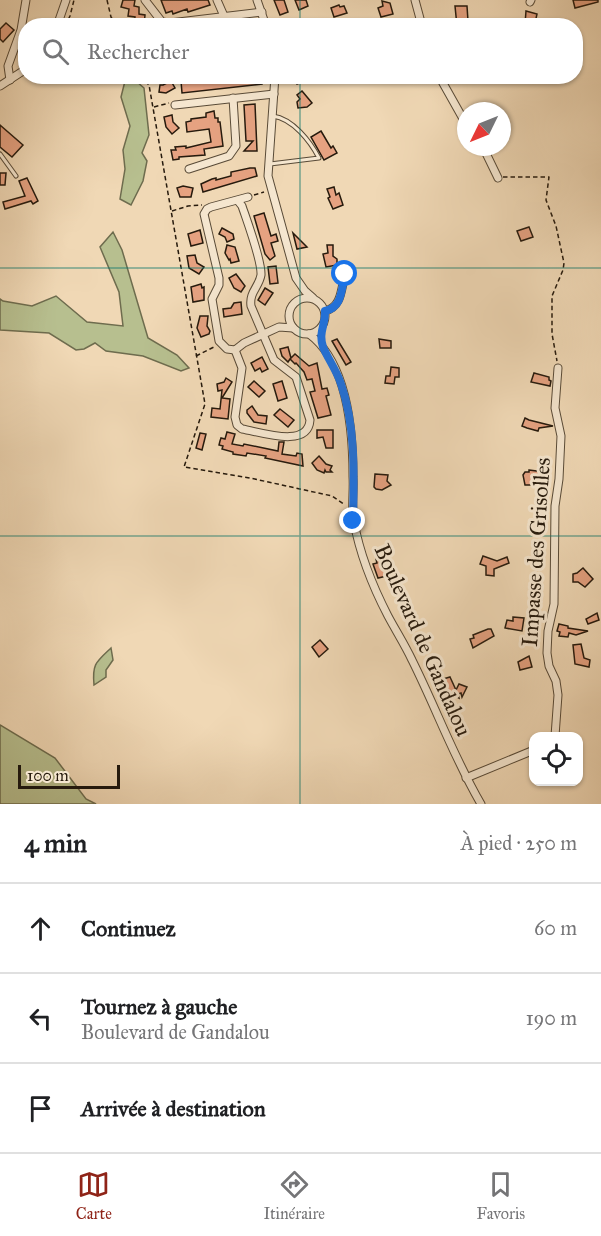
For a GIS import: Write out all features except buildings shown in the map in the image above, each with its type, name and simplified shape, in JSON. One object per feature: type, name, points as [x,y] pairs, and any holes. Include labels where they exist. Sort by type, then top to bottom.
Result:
[{"type":"street","points":[[23,18],[26,0]]},
{"type":"street","points":[[60,18],[66,0]]},
{"type":"street","points":[[145,0],[159,18]]},
{"type":"street","points":[[218,0],[224,16]]},
{"type":"street","points":[[257,0],[264,18]]},
{"type":"street","points":[[415,0],[420,18]]},
{"type":"street","points":[[203,18],[262,12]]},
{"type":"street","points":[[10,80],[8,66],[18,38]]},
{"type":"street","points":[[0,86],[18,74]]},
{"type":"street","points":[[248,197],[207,209],[204,219],[219,278],[219,285],[212,299],[219,341],[227,349],[235,350],[244,343],[279,327],[293,328],[303,334],[309,334],[321,328],[325,317],[325,311],[318,301],[298,282],[270,190],[268,164],[274,84]]},
{"type":"street","points":[[444,84],[457,108]]},
{"type":"street","points":[[175,105],[274,94]]},
{"type":"street","points":[[189,168],[229,156],[236,146],[233,98]]},
{"type":"street","points":[[487,156],[498,178]]},
{"type":"street","points":[[235,350],[242,368],[235,417],[237,425],[242,429],[294,437],[304,434],[310,426],[310,420],[296,377],[274,360],[250,298],[259,281],[261,269],[243,206],[238,201]]},
{"type":"street","points":[[325,311],[339,303],[345,274]]},
{"type":"street","points":[[293,328],[290,323],[291,308],[298,282]]},
{"type":"street","points":[[279,327],[291,308],[302,298],[313,298]]},
{"type":"street","name":"Boulevard de Gandalou","points":[[321,328],[323,346],[342,384],[351,432],[353,521],[367,570],[388,616],[412,658],[466,778],[481,804]]},
{"type":"street","name":"Boulevard de Gandalou","points":[[309,334],[323,346]]},
{"type":"street","name":"Impasse des Grisolles","points":[[555,732],[558,694],[547,653],[548,631],[554,604],[555,506],[561,436],[555,408],[558,368]]},
{"type":"street","points":[[466,778],[529,752]]},
{"type":"lane","points":[[268,164],[319,158],[294,126],[283,118],[273,116]]},
{"type":"lane","points":[[0,154],[16,176]]},
{"type":"path","points":[[69,18],[74,0]]},
{"type":"path","points":[[107,0],[112,18]]},
{"type":"path","points":[[148,84],[205,405],[184,467],[250,478],[332,496],[353,510]]},
{"type":"path","points":[[153,107],[171,103],[175,105]]},
{"type":"path","points":[[498,178],[508,176],[549,177],[546,200],[556,226],[564,263],[552,296],[552,334],[558,368]]},
{"type":"path","points":[[248,197],[270,190]]},
{"type":"path","points":[[171,211],[203,205],[207,209]]},
{"type":"path","points":[[195,356],[222,344]]},
{"type":"green space","points":[[124,84],[140,84],[144,88],[149,135],[142,153],[147,161],[143,181],[131,205],[120,199],[125,169],[123,150],[130,126],[121,97]]},
{"type":"green space","points":[[113,232],[122,250],[148,338],[177,355],[189,368],[181,371],[143,356],[106,351],[95,343],[84,349],[76,350],[49,333],[0,330],[0,299],[32,306],[56,296],[87,322],[123,326],[119,292],[100,247]]},
{"type":"green space","points":[[111,648],[113,660],[106,670],[106,677],[94,685],[96,664]]},
{"type":"green space","points":[[0,725],[55,758],[86,799],[96,804],[0,804]]},
{"type":"route","points":[[345,274],[339,303],[325,311],[321,328],[323,346],[342,384],[351,432],[354,475],[353,521]]}]
